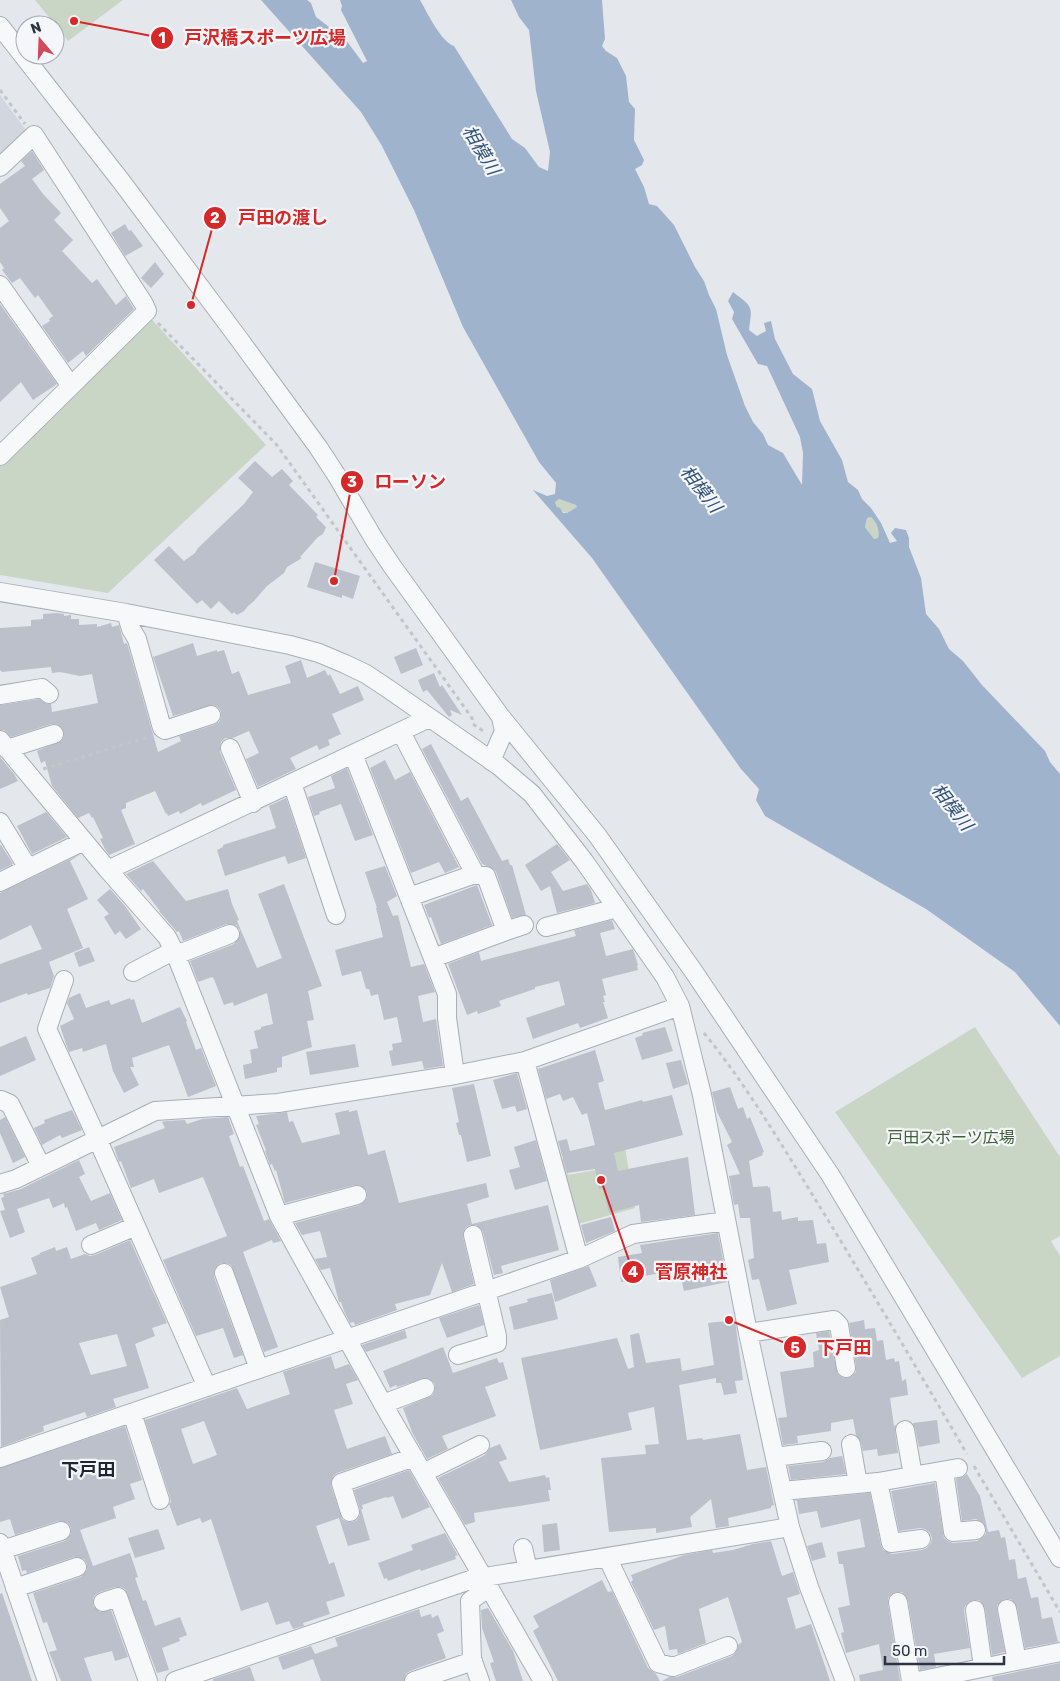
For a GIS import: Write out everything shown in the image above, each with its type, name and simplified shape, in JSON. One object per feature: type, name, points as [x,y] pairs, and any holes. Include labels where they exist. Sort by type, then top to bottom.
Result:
[{"type":"street","points":[[0,26],[127,189],[318,447],[383,553],[501,718],[597,835],[694,972],[794,1118],[869,1237],[955,1386],[1060,1558]]},
{"type":"street","points":[[0,167],[34,135],[147,311],[0,456]]},
{"type":"street","points":[[0,284],[71,386]]},
{"type":"street","points":[[0,592],[126,613],[290,644],[320,653],[366,674],[491,761],[532,794],[584,861],[665,977],[680,1006],[702,1095],[748,1333],[790,1528],[809,1586],[845,1681]]},
{"type":"street","points":[[126,613],[131,629],[138,640],[162,728],[165,730],[211,715]]},
{"type":"street","points":[[0,695],[42,688],[49,694]]},
{"type":"street","points":[[108,870],[253,803],[429,718]]},
{"type":"street","points":[[491,761],[504,731],[501,718]]},
{"type":"street","points":[[401,732],[475,874]]},
{"type":"street","points":[[54,734],[4,745],[167,938],[175,953],[279,1216],[346,1339],[543,1681]]},
{"type":"street","points":[[230,748],[253,803]]},
{"type":"street","points":[[353,754],[447,994],[447,1018],[455,1075]]},
{"type":"street","points":[[292,783],[322,894],[336,915]]},
{"type":"street","points":[[0,822],[28,868]]},
{"type":"street","points":[[0,882],[84,841]]},
{"type":"street","points":[[409,898],[475,874],[486,876],[506,930]]},
{"type":"street","points":[[557,929],[617,908]]},
{"type":"street","points":[[433,958],[524,925]]},
{"type":"street","points":[[133,972],[220,933]]},
{"type":"street","points":[[64,980],[47,1029],[206,1387]]},
{"type":"street","points":[[0,1184],[16,1179],[155,1111],[278,1103],[455,1075],[525,1061],[680,1006]]},
{"type":"street","points":[[525,1061],[579,1259]]},
{"type":"street","points":[[1,1100],[10,1104],[41,1166]]},
{"type":"street","points":[[279,1216],[356,1195]]},
{"type":"street","points":[[0,1458],[579,1259],[633,1234],[726,1221]]},
{"type":"street","points":[[91,1245],[136,1226]]},
{"type":"street","points":[[458,1355],[496,1343],[497,1336],[473,1235]]},
{"type":"street","points":[[232,1281],[259,1369]]},
{"type":"street","points":[[748,1333],[834,1320],[839,1325],[846,1368]]},
{"type":"street","points":[[383,1404],[425,1388]]},
{"type":"street","points":[[132,1413],[152,1492]]},
{"type":"street","points":[[904,1430],[913,1476]]},
{"type":"street","points":[[851,1444],[858,1484]]},
{"type":"street","points":[[423,1472],[480,1445]]},
{"type":"street","points":[[775,1458],[822,1452]]},
{"type":"street","points":[[350,1512],[341,1483],[414,1457]]},
{"type":"street","points":[[782,1491],[878,1482],[951,1469],[953,1532],[976,1530]]},
{"type":"street","points":[[878,1482],[892,1544],[913,1544]]},
{"type":"street","points":[[175,1681],[528,1570],[790,1528]]},
{"type":"street","points":[[47,1681],[1,1547],[61,1531]]},
{"type":"street","points":[[523,1548],[528,1570]]},
{"type":"street","points":[[607,1557],[658,1663],[673,1667],[728,1646]]},
{"type":"street","points":[[15,1588],[77,1567]]},
{"type":"street","points":[[480,1681],[473,1661],[470,1601],[486,1582]]},
{"type":"street","points":[[117,1597],[148,1681]]},
{"type":"street","points":[[1007,1609],[1017,1661]]},
{"type":"street","points":[[975,1610],[983,1668]]},
{"type":"street","points":[[904,1612],[911,1681]]},
{"type":"street","points":[[918,1681],[1060,1652]]},
{"type":"street","points":[[414,1681],[473,1661]]},
{"type":"path","points":[[0,90],[34,135]]},
{"type":"path","points":[[147,311],[276,444],[472,718],[473,724],[499,742]]},
{"type":"path","points":[[28,773],[160,734],[162,728]]},
{"type":"path","points":[[703,1031],[740,1081],[799,1173],[1060,1612]]},
{"type":"shaded area","points":[[0,95],[28,133],[0,159]]},
{"type":"green space","points":[[35,0],[123,0],[68,41],[65,37],[65,15],[47,15]]},
{"type":"green space","points":[[146,313],[266,445],[108,593],[0,575],[0,460]]},
{"type":"green space","points":[[559,499],[577,507],[567,513],[562,512],[555,501]]},
{"type":"green space","points":[[871,517],[876,524],[879,535],[878,538],[874,539],[865,527],[867,518]]},
{"type":"green space","name":"戸田スポーツ広場","points":[[975,1027],[1060,1157],[1060,1236],[1051,1241],[1060,1256],[1060,1356],[1022,1378],[835,1112]]},
{"type":"green space","points":[[625,1147],[635,1208],[575,1225],[557,1161],[564,1159],[568,1175],[601,1169],[599,1152]]},
{"type":"water","name":"相模川","points":[[261,0],[307,0],[311,3],[316,17],[346,40],[363,63],[367,61],[341,10],[340,0],[420,0],[439,33],[454,46],[512,139],[525,148],[539,167],[548,171],[550,152],[536,91],[529,30],[519,17],[511,0],[602,0],[605,39],[602,46],[617,58],[626,76],[629,102],[635,109],[634,140],[644,160],[642,165],[635,169],[644,187],[649,204],[657,206],[674,225],[704,281],[716,309],[727,355],[745,406],[753,422],[763,434],[768,445],[783,453],[802,485],[803,453],[800,437],[767,366],[758,364],[732,319],[734,312],[728,301],[733,292],[745,301],[750,308],[749,330],[757,336],[766,331],[764,323],[771,321],[775,339],[793,374],[812,389],[820,421],[842,460],[848,482],[858,490],[862,499],[871,508],[881,523],[890,543],[897,541],[891,533],[895,528],[906,530],[909,538],[909,547],[921,578],[926,614],[939,629],[949,649],[963,661],[982,685],[1045,751],[1050,762],[1060,774],[1060,1026],[1015,972],[926,909],[765,816],[756,800],[759,789],[741,769],[592,558],[533,490],[547,496],[555,494],[556,483],[539,462],[463,327],[414,210],[382,146],[361,112]],"holes":[[[559,499],[576,505],[577,507],[567,513],[563,513],[555,502]],[[871,517],[876,524],[879,535],[878,538],[874,539],[865,527],[867,518]]]},
{"type":"building","points":[[32,151],[44,170],[32,179],[61,213],[54,220],[73,240],[62,251],[92,283],[97,279],[116,305],[126,296],[134,309],[86,356],[83,351],[68,363],[42,326],[50,321],[49,319],[53,316],[38,295],[35,298],[20,278],[12,283],[2,270],[4,268],[0,262],[0,228],[9,221],[0,208],[0,184],[25,166],[21,161]]},
{"type":"building","points":[[125,224],[143,246],[125,256],[111,233]]},
{"type":"building","points":[[155,262],[164,274],[151,288],[141,278]]},
{"type":"building","points":[[0,304],[57,384],[33,400],[21,382],[0,402]]},
{"type":"building","points":[[255,461],[272,477],[282,469],[293,481],[289,485],[318,515],[316,517],[326,527],[323,534],[300,557],[302,558],[287,567],[284,573],[267,586],[244,611],[237,615],[234,612],[232,614],[219,601],[211,609],[202,600],[197,604],[154,560],[169,546],[184,561],[195,553],[244,504],[253,492],[238,478]]},
{"type":"building","points":[[315,562],[360,576],[353,599],[342,595],[342,598],[307,587]]},
{"type":"building","points":[[43,614],[64,614],[64,616],[71,615],[71,619],[79,619],[79,625],[97,624],[97,627],[111,623],[112,627],[119,625],[124,644],[127,643],[158,752],[181,741],[179,736],[214,725],[221,718],[221,712],[218,707],[213,705],[173,716],[153,657],[193,643],[197,656],[217,650],[217,652],[224,650],[232,674],[239,671],[248,695],[291,683],[285,666],[301,660],[307,678],[325,670],[328,676],[330,674],[340,694],[358,686],[364,700],[332,714],[341,734],[328,740],[330,745],[319,750],[317,745],[290,758],[296,769],[258,787],[246,759],[259,753],[249,731],[233,738],[225,738],[221,742],[220,752],[236,790],[202,806],[201,803],[180,814],[179,811],[168,816],[155,791],[126,803],[126,808],[121,810],[135,844],[109,855],[100,839],[103,838],[93,817],[89,813],[78,818],[52,786],[45,761],[41,763],[37,751],[61,741],[64,736],[61,727],[57,724],[51,724],[11,737],[4,730],[0,730],[0,705],[39,699],[47,704],[51,704],[52,712],[98,703],[92,674],[80,676],[60,672],[52,673],[51,667],[2,672],[0,670],[0,628],[31,626],[31,620],[43,619]]},
{"type":"building","points":[[416,648],[423,665],[401,674],[394,657]]},
{"type":"building","points":[[434,673],[440,687],[442,685],[462,715],[450,710],[452,715],[449,717],[427,690],[423,692],[418,680]]},
{"type":"building","points":[[431,744],[461,801],[468,797],[502,861],[508,859],[510,865],[512,865],[526,915],[512,918],[496,872],[482,864],[422,749]]},
{"type":"building","points":[[0,757],[18,781],[0,789]]},
{"type":"building","points":[[385,760],[395,780],[410,772],[459,867],[445,873],[439,862],[411,873],[370,768]]},
{"type":"building","points":[[347,768],[373,835],[355,841],[341,804],[319,812],[320,814],[314,816],[308,797],[335,788],[331,776]]},
{"type":"building","points":[[286,798],[306,858],[288,864],[285,856],[225,876],[217,850],[223,847],[223,845],[276,828],[269,806]]},
{"type":"building","points":[[46,812],[67,837],[32,854],[17,826]]},
{"type":"building","points":[[557,844],[570,860],[551,872],[563,891],[587,884],[595,903],[557,913],[550,886],[541,891],[525,865]]},
{"type":"building","points":[[0,845],[13,864],[0,870]]},
{"type":"building","points":[[81,854],[70,861],[88,899],[67,909],[83,948],[49,962],[54,976],[50,988],[28,995],[27,993],[0,1003],[0,964],[42,949],[31,925],[0,940],[0,893]]},
{"type":"building","points":[[153,861],[186,901],[228,889],[239,920],[237,921],[257,968],[282,958],[258,894],[284,884],[322,986],[308,991],[314,1020],[307,1021],[312,1047],[282,1057],[282,1067],[277,1068],[277,1072],[245,1079],[243,1065],[252,1063],[250,1050],[258,1048],[254,1031],[273,1024],[267,993],[234,1006],[233,1002],[224,1005],[214,979],[212,977],[198,982],[190,961],[234,944],[240,936],[240,930],[236,925],[227,924],[183,941],[179,931],[177,932],[159,911],[143,889],[141,891],[126,874]]},
{"type":"building","points":[[385,866],[397,896],[387,902],[393,916],[398,915],[411,967],[424,964],[435,992],[418,996],[423,1022],[436,1019],[443,1066],[424,1069],[422,1061],[392,1066],[389,1051],[393,1050],[392,1044],[402,1042],[397,1017],[384,1020],[378,994],[371,996],[369,989],[366,989],[361,971],[342,976],[335,950],[383,937],[377,908],[365,872]]},
{"type":"building","points":[[477,885],[492,925],[441,944],[431,917],[429,918],[424,905]]},
{"type":"building","points":[[110,889],[141,929],[126,939],[120,931],[115,935],[104,917],[109,914],[97,900]]},
{"type":"building","points":[[612,920],[615,929],[600,933],[606,956],[633,949],[638,970],[602,979],[606,995],[603,996],[605,1002],[603,1002],[608,1018],[580,1028],[578,1023],[533,1039],[526,1018],[565,1005],[559,981],[535,987],[535,989],[499,1001],[501,1006],[478,1014],[477,1011],[467,1015],[448,964],[479,952],[481,961],[576,936],[574,930]]},
{"type":"building","points":[[89,947],[95,961],[79,967],[74,953]]},
{"type":"building","points":[[80,993],[86,1008],[109,1000],[111,1005],[130,998],[131,1000],[134,999],[142,1023],[180,1007],[187,1021],[196,1050],[201,1048],[216,1086],[188,1097],[169,1045],[132,1058],[134,1067],[130,1067],[139,1085],[124,1093],[113,1071],[106,1044],[83,1052],[82,1048],[69,1052],[60,1026],[74,1019],[67,1003],[69,998]]},
{"type":"building","points":[[665,1027],[673,1051],[642,1060],[635,1038],[643,1035],[642,1033]]},
{"type":"building","points":[[26,1036],[36,1060],[0,1076],[0,1047]]},
{"type":"building","points":[[355,1044],[359,1067],[310,1075],[306,1052]]},
{"type":"building","points":[[595,1050],[604,1081],[598,1083],[605,1110],[642,1100],[643,1102],[672,1095],[683,1135],[614,1153],[618,1171],[688,1157],[695,1215],[641,1222],[639,1205],[609,1213],[603,1188],[599,1189],[595,1169],[567,1173],[558,1141],[567,1139],[570,1151],[595,1145],[587,1113],[582,1115],[573,1097],[563,1101],[560,1094],[546,1099],[538,1069]]},
{"type":"building","points":[[681,1060],[688,1084],[673,1089],[666,1063]]},
{"type":"building","points":[[517,1073],[527,1109],[517,1112],[515,1106],[502,1109],[493,1080]]},
{"type":"building","points":[[474,1084],[491,1156],[467,1162],[461,1135],[459,1135],[456,1123],[459,1122],[452,1088]]},
{"type":"building","points":[[730,1087],[738,1109],[743,1107],[747,1119],[750,1117],[764,1152],[762,1153],[763,1155],[749,1161],[753,1187],[770,1187],[773,1212],[781,1211],[782,1220],[798,1217],[798,1221],[813,1220],[817,1244],[826,1243],[829,1262],[789,1270],[797,1304],[767,1311],[759,1279],[752,1280],[748,1260],[754,1258],[750,1218],[740,1218],[738,1204],[734,1205],[729,1176],[740,1174],[727,1145],[732,1142],[717,1112],[712,1092]]},
{"type":"building","points":[[72,1110],[82,1130],[62,1138],[60,1135],[42,1145],[34,1128],[45,1123],[44,1120]]},
{"type":"building","points":[[349,1110],[349,1112],[357,1110],[368,1155],[385,1150],[399,1203],[486,1183],[489,1197],[467,1204],[472,1224],[548,1205],[559,1250],[501,1266],[503,1273],[494,1275],[483,1232],[476,1225],[470,1225],[465,1228],[463,1237],[474,1284],[452,1292],[442,1263],[430,1295],[395,1304],[397,1310],[355,1325],[354,1322],[350,1323],[341,1302],[339,1302],[330,1268],[321,1270],[315,1259],[327,1257],[320,1231],[302,1235],[295,1223],[360,1205],[367,1198],[367,1192],[360,1185],[354,1185],[285,1203],[276,1170],[272,1164],[270,1165],[256,1125],[259,1124],[256,1116],[287,1112],[289,1122],[293,1121],[302,1143],[340,1134],[335,1113]]},
{"type":"building","points":[[5,1117],[25,1157],[13,1163],[0,1133],[0,1120]]},
{"type":"building","points":[[228,1117],[234,1134],[229,1136],[240,1167],[243,1166],[264,1221],[269,1219],[281,1241],[273,1243],[272,1240],[243,1252],[278,1347],[264,1352],[231,1265],[221,1263],[216,1266],[214,1277],[243,1355],[234,1358],[223,1328],[196,1336],[163,1260],[227,1236],[203,1177],[159,1193],[154,1179],[131,1188],[114,1147],[165,1128],[162,1122],[185,1120],[187,1124],[202,1119]]},
{"type":"building","points":[[536,1140],[547,1181],[515,1190],[509,1170],[520,1167],[514,1147]]},
{"type":"building","points":[[79,1160],[85,1174],[79,1177],[91,1201],[110,1193],[122,1220],[99,1230],[96,1223],[76,1231],[64,1203],[53,1208],[49,1198],[17,1209],[25,1232],[10,1238],[0,1211],[5,1210],[1,1198],[4,1197],[3,1194],[21,1189]]},
{"type":"building","points":[[611,1217],[615,1231],[586,1243],[581,1225]]},
{"type":"building","points":[[718,1233],[727,1282],[684,1291],[679,1270],[621,1282],[618,1257],[642,1253],[640,1245]]},
{"type":"building","points":[[130,1240],[167,1323],[152,1328],[155,1336],[135,1344],[149,1388],[113,1399],[116,1407],[87,1417],[85,1412],[43,1426],[44,1431],[1,1447],[0,1320],[9,1317],[0,1287],[37,1274],[31,1258],[55,1247],[56,1251],[67,1247],[71,1259],[85,1254],[95,1255]],"holes":[[[117,1334],[127,1366],[91,1375],[79,1343]]]},
{"type":"building","points":[[589,1266],[597,1286],[555,1302],[550,1280]]},
{"type":"building","points":[[552,1293],[558,1319],[514,1330],[509,1307],[528,1302],[527,1299]]},
{"type":"building","points":[[479,1305],[484,1325],[447,1338],[439,1318]]},
{"type":"building","points":[[735,1320],[743,1380],[735,1381],[737,1393],[724,1395],[721,1383],[716,1383],[716,1378],[679,1385],[687,1440],[702,1438],[703,1440],[740,1434],[747,1470],[766,1467],[774,1505],[771,1508],[728,1518],[729,1526],[716,1528],[711,1499],[690,1517],[692,1527],[656,1533],[656,1528],[609,1532],[601,1458],[646,1454],[645,1445],[659,1444],[654,1407],[628,1413],[632,1430],[540,1450],[521,1358],[617,1338],[628,1369],[634,1367],[630,1335],[639,1333],[646,1363],[680,1358],[682,1371],[714,1365],[708,1323]]},
{"type":"building","points":[[864,1320],[865,1329],[875,1328],[877,1341],[883,1340],[886,1360],[894,1358],[895,1362],[899,1361],[902,1381],[906,1379],[908,1395],[890,1398],[894,1426],[896,1425],[898,1453],[878,1456],[877,1449],[863,1451],[861,1442],[856,1435],[853,1419],[831,1423],[831,1431],[797,1436],[798,1443],[783,1445],[778,1418],[787,1417],[780,1372],[814,1367],[813,1352],[819,1350],[816,1333],[829,1331],[838,1374],[843,1378],[852,1376],[856,1372],[856,1366],[849,1323]]},
{"type":"building","points":[[405,1330],[407,1338],[366,1352],[362,1345]]},
{"type":"building","points":[[443,1347],[453,1373],[497,1358],[499,1363],[503,1362],[508,1379],[485,1387],[496,1416],[442,1436],[448,1449],[427,1459],[412,1432],[403,1408],[433,1395],[435,1384],[426,1378],[390,1388],[383,1371]]},
{"type":"building","points":[[331,1356],[335,1369],[349,1364],[358,1380],[346,1384],[353,1404],[334,1410],[347,1449],[385,1436],[392,1454],[333,1476],[331,1486],[342,1519],[347,1522],[353,1522],[360,1515],[354,1490],[409,1470],[430,1507],[402,1519],[393,1496],[362,1505],[363,1509],[361,1509],[370,1540],[348,1546],[339,1518],[316,1526],[329,1564],[334,1562],[345,1596],[326,1602],[330,1614],[303,1623],[304,1626],[293,1629],[289,1621],[276,1625],[268,1602],[241,1611],[211,1519],[202,1523],[200,1518],[177,1526],[169,1504],[171,1502],[170,1497],[145,1420],[237,1388],[247,1409],[290,1394],[283,1372]],"holes":[[[204,1421],[217,1455],[193,1464],[181,1429]]]},
{"type":"building","points":[[937,1420],[940,1443],[919,1447],[913,1423]]},
{"type":"building","points":[[125,1426],[142,1480],[130,1484],[135,1499],[113,1507],[116,1518],[80,1530],[93,1566],[130,1553],[138,1577],[135,1578],[143,1601],[146,1600],[155,1626],[180,1617],[187,1635],[179,1638],[180,1641],[162,1648],[169,1670],[157,1673],[125,1589],[115,1587],[100,1592],[93,1599],[93,1606],[100,1612],[111,1610],[128,1657],[115,1661],[112,1651],[84,1658],[92,1681],[61,1681],[49,1652],[57,1650],[47,1622],[43,1623],[33,1593],[81,1577],[87,1570],[87,1564],[84,1559],[74,1557],[27,1573],[26,1570],[22,1571],[18,1556],[65,1541],[71,1534],[71,1528],[68,1523],[58,1521],[15,1535],[10,1519],[0,1522],[0,1468]]},
{"type":"building","points":[[500,1444],[507,1459],[499,1462],[509,1482],[545,1475],[546,1478],[549,1477],[551,1490],[548,1490],[550,1501],[474,1513],[475,1522],[465,1525],[438,1478],[485,1455],[490,1448]]},
{"type":"building","points":[[842,1456],[846,1474],[791,1480],[788,1466],[823,1462],[830,1458]]},
{"type":"building","points":[[967,1474],[980,1496],[988,1532],[999,1530],[1001,1538],[1005,1537],[1009,1560],[1015,1559],[1018,1579],[1026,1577],[1031,1598],[1038,1597],[1042,1619],[1052,1617],[1058,1642],[1025,1648],[1017,1607],[1011,1599],[1005,1599],[997,1605],[997,1611],[1005,1652],[992,1655],[985,1608],[979,1600],[973,1600],[965,1606],[964,1611],[970,1648],[934,1654],[936,1667],[920,1670],[908,1600],[902,1592],[896,1592],[888,1598],[888,1604],[900,1681],[860,1681],[859,1675],[883,1670],[879,1644],[846,1653],[841,1633],[844,1632],[838,1608],[850,1605],[843,1564],[839,1564],[837,1552],[865,1547],[860,1519],[821,1528],[817,1511],[799,1514],[797,1501],[795,1500],[870,1493],[883,1550],[892,1554],[922,1550],[931,1543],[930,1533],[920,1528],[899,1531],[891,1491],[935,1483],[944,1538],[953,1543],[977,1541],[986,1534],[984,1524],[976,1519],[962,1521],[956,1479]]},
{"type":"building","points":[[557,1523],[560,1550],[544,1552],[542,1525]]},
{"type":"building","points":[[158,1529],[165,1549],[135,1558],[128,1538]]},
{"type":"building","points":[[445,1533],[458,1555],[455,1556],[456,1559],[421,1571],[420,1569],[388,1581],[387,1578],[384,1579],[378,1563],[413,1550],[411,1545]]},
{"type":"building","points":[[771,1541],[782,1576],[793,1572],[800,1594],[787,1598],[796,1629],[811,1624],[830,1681],[662,1681],[732,1656],[736,1652],[738,1645],[742,1642],[728,1597],[699,1609],[706,1643],[678,1654],[677,1649],[669,1650],[665,1626],[654,1630],[631,1582],[633,1580],[631,1575],[684,1555],[712,1550],[713,1553],[733,1550]]},
{"type":"building","points":[[822,1542],[826,1557],[812,1561],[807,1546]]},
{"type":"building","points":[[602,1580],[608,1592],[612,1591],[648,1668],[656,1674],[660,1681],[558,1681],[533,1631],[539,1627],[533,1616]]},
{"type":"building","points":[[2,1593],[32,1681],[0,1681],[0,1594]]},
{"type":"building","points":[[488,1608],[513,1651],[523,1681],[496,1681],[490,1663],[494,1662],[482,1628],[481,1610]]},
{"type":"building","points":[[419,1609],[421,1617],[431,1614],[432,1618],[438,1615],[444,1631],[437,1634],[446,1658],[410,1671],[406,1674],[404,1681],[321,1681],[313,1659],[283,1670],[278,1657],[311,1646],[315,1654],[338,1646],[335,1638]]},
{"type":"building","points":[[1060,1663],[1060,1681],[993,1681],[992,1677]]},
{"type":"building","points":[[250,1667],[255,1681],[213,1681],[213,1679]]},
{"type":"place","name":"戸沢橋スポーツ広場","points":[[74,21]]},
{"type":"place","name":"戸田の渡し","points":[[191,305]]},
{"type":"place","name":"ローソン","points":[[334,581]]},
{"type":"place","name":"菅原神社","points":[[601,1180]]},
{"type":"place","name":"下戸田","points":[[729,1320]]},
{"type":"district","name":"下戸田","points":[[88,1470]]}]
